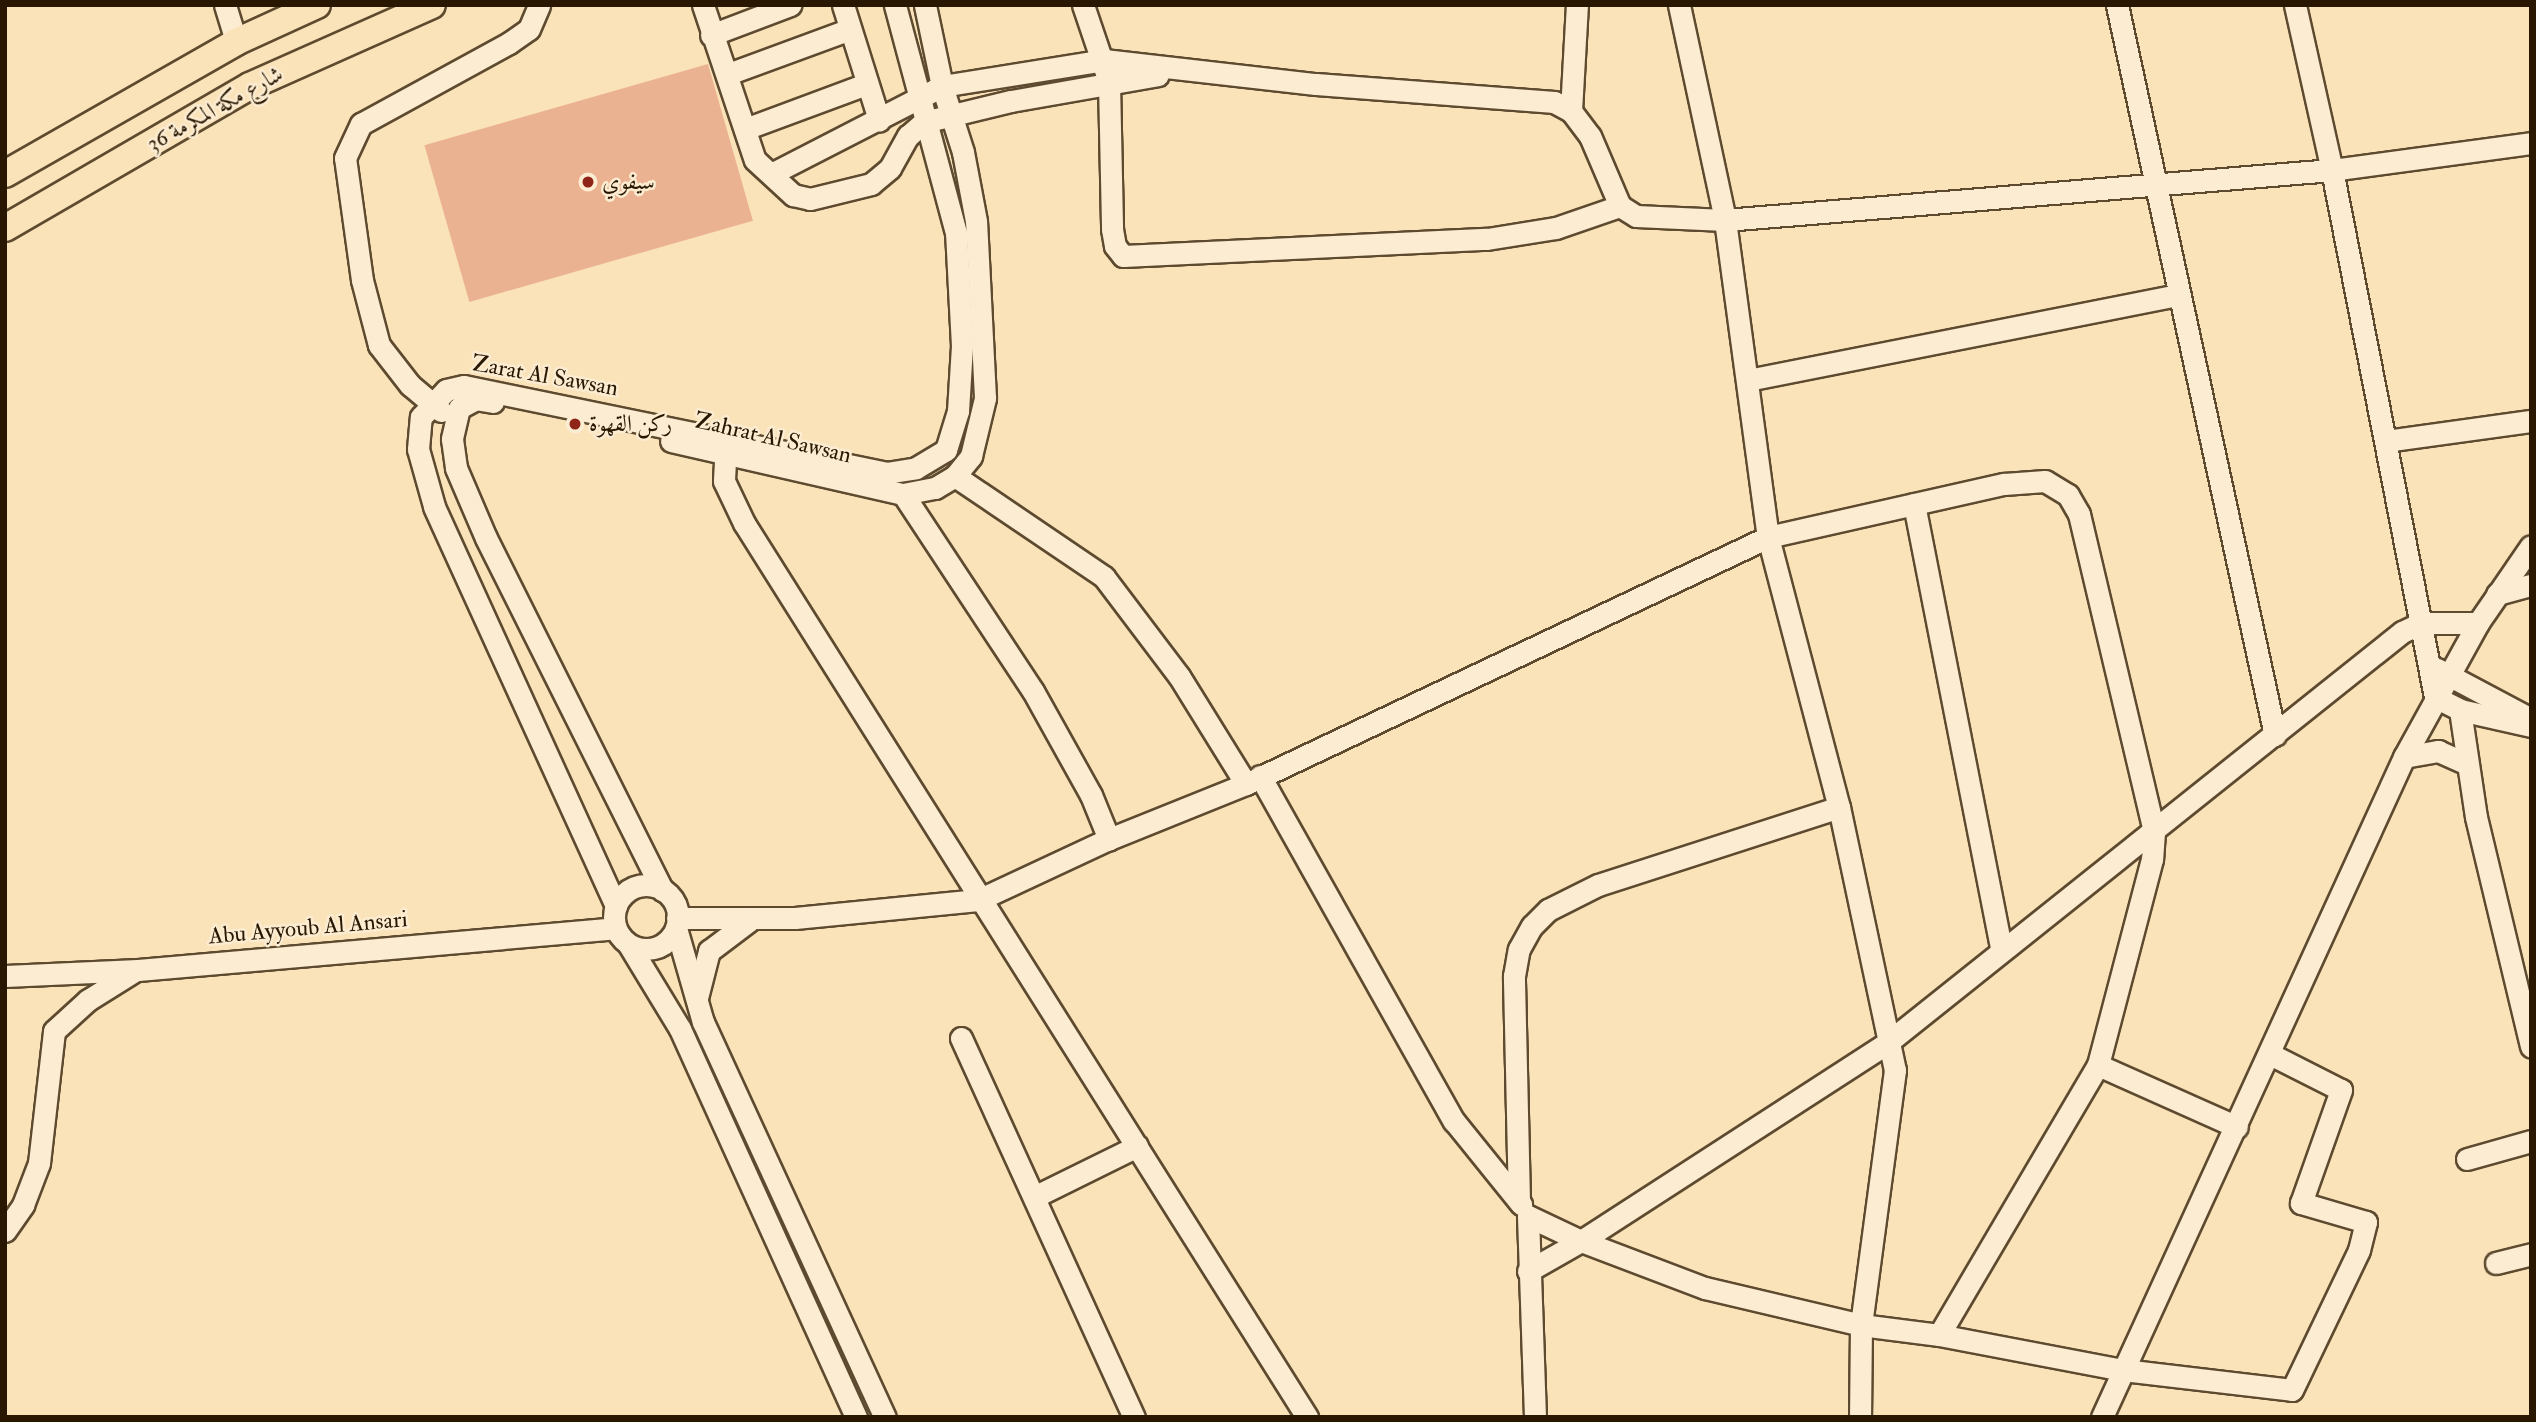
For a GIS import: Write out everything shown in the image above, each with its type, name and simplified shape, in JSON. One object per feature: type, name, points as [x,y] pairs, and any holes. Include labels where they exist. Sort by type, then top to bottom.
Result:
[{"type":"main road","name":"شارع مكة المكرمة 36","points":[[5,174],[236,42],[317,5]]},
{"type":"main road","name":"شارع مكة المكرمة 36","points":[[5,228],[250,86],[432,5]]},
{"type":"street","points":[[225,5],[236,42]]},
{"type":"street","points":[[539,5],[529,29],[509,43],[361,124],[345,158],[362,280],[379,345],[430,402],[454,421],[456,468],[486,538],[662,890],[676,907],[677,923],[696,1007],[885,1417]]},
{"type":"street","points":[[703,5],[755,160],[774,173],[793,195],[810,199],[871,184],[890,168],[908,136],[924,122],[1109,82],[1188,72]]},
{"type":"street","points":[[711,35],[790,5]]},
{"type":"street","points":[[844,5],[879,120]]},
{"type":"street","name":"Zarat Al Sawsan","points":[[430,402],[446,390],[494,390],[724,447],[886,473],[916,468],[946,450],[957,418],[962,346],[956,233],[924,122],[895,5]]},
{"type":"street","points":[[925,5],[976,221],[985,372],[981,427],[971,456],[955,476],[1104,577],[1253,780],[1454,1121],[1524,1209],[1581,1241],[1705,1288],[1861,1325],[1939,1335],[2123,1370],[2237,1387],[2283,1390],[2297,1386],[2359,1250],[2366,1222],[2301,1203],[2341,1090],[2270,1054]]},
{"type":"street","points":[[1083,5],[1104,60],[1109,82],[1112,229],[1115,246],[1123,256],[1487,239],[1556,228],[1620,206]]},
{"type":"street","points":[[1571,111],[1577,5]]},
{"type":"street","points":[[1679,5],[1726,220],[1768,537],[1839,807],[1887,1043],[1895,1070],[1894,1097],[1861,1325],[1860,1417]]},
{"type":"street","points":[[2117,5],[2275,735]]},
{"type":"street","points":[[2295,5],[2332,170],[2435,697]]},
{"type":"street","points":[[728,74],[850,29]]},
{"type":"street","points":[[774,173],[879,120],[919,95],[942,86],[1104,60],[1188,72],[1539,99],[1571,111],[1590,136],[1620,206],[1636,216],[1726,220],[2332,170],[2531,143]]},
{"type":"street","points":[[746,129],[866,84]]},
{"type":"street","points":[[1748,380],[2179,295]]},
{"type":"street","name":"Zahrat Al Sawsan","points":[[454,421],[459,408],[476,399],[724,447],[904,494],[935,488],[955,476]]},
{"type":"street","points":[[430,402],[421,416],[418,449],[434,506],[616,906],[615,928],[629,945],[680,1029],[856,1417]]},
{"type":"street","points":[[2385,441],[2531,421]]},
{"type":"street","points":[[724,447],[724,481],[744,523],[890,749],[978,900],[1307,1417]]},
{"type":"street","points":[[677,923],[901,910],[978,900],[1109,839],[1253,780],[1768,537],[1914,503],[2045,481],[2068,495],[2079,514],[2154,832],[2147,889],[2098,1065],[1939,1335]]},
{"type":"street","points":[[904,494],[1034,691],[1091,795],[1109,839]]},
{"type":"street","points":[[1914,503],[2000,949]]},
{"type":"street","points":[[2102,1417],[2404,757],[2478,623],[2531,546]]},
{"type":"street","points":[[2497,594],[2531,585]]},
{"type":"street","points":[[1528,1272],[1581,1241],[1887,1043],[2000,949],[2154,832],[2375,652],[2421,623],[2478,623]]},
{"type":"street","points":[[2429,664],[2449,678],[2531,719]]},
{"type":"street","points":[[2435,697],[2460,710],[2531,726]]},
{"type":"street","points":[[2460,710],[2467,764],[2531,1046]]},
{"type":"street","points":[[2404,757],[2438,751],[2467,764]]},
{"type":"street","points":[[1535,1417],[1514,976],[1519,949],[1532,926],[1548,910],[1598,885],[1839,807]]},
{"type":"street","points":[[616,906],[630,890],[640,886],[662,890]]},
{"type":"street","points":[[696,1007],[709,951],[753,918]]},
{"type":"street","points":[[629,945],[639,949],[661,945],[677,923]]},
{"type":"street","name":"Abu Ayyoub Al Ansari","points":[[5,976],[138,970],[615,928]]},
{"type":"street","points":[[5,1231],[23,1205],[39,1163],[54,1031],[88,1000],[138,970]]},
{"type":"street","points":[[961,1038],[1134,1417]]},
{"type":"street","points":[[2098,1065],[2237,1127]]},
{"type":"street","points":[[2467,1159],[2531,1141]]},
{"type":"street","points":[[1034,1197],[1137,1146]]},
{"type":"street","points":[[2496,1262],[2531,1254]]},
{"type":"building","name":"سيفوي","points":[[708,64],[753,221],[469,302],[424,145]]},
{"type":"place","name":"سيفوي","points":[[588,182]]},
{"type":"place","name":"ركن القهوة","points":[[575,424]]}]
